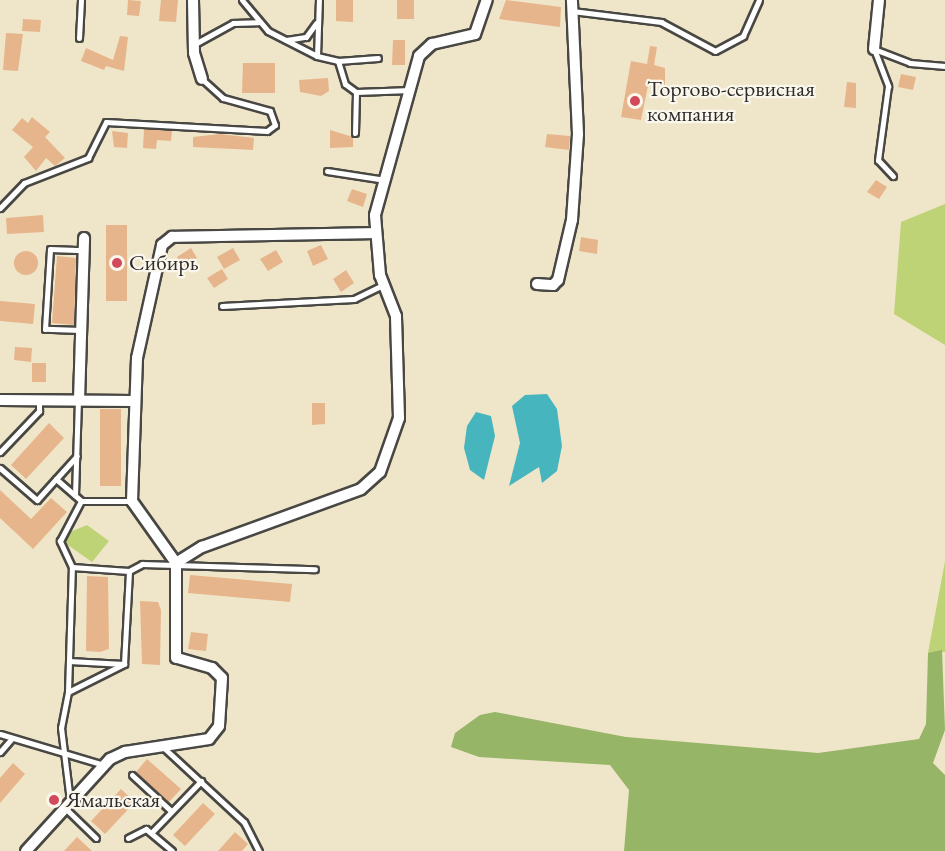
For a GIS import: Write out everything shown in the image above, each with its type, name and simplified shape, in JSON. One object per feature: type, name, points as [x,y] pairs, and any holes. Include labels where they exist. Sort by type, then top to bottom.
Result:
[{"type":"street","points":[[193,0],[193,45],[202,79]]},
{"type":"street","points":[[176,563],[202,547],[361,489],[380,472],[399,418],[396,316],[383,285],[373,233],[422,51],[475,34],[487,0]]},
{"type":"street","points":[[874,49],[879,0]]},
{"type":"street","points":[[537,284],[553,285],[558,280],[572,220],[578,134],[572,6]]},
{"type":"street","points":[[26,851],[104,765],[125,752],[164,748],[216,733],[222,684],[212,668],[176,658],[176,563],[132,501],[133,401],[139,349],[165,241],[261,233],[373,233]]},
{"type":"street","points":[[79,400],[84,238]]},
{"type":"street","points":[[0,400],[133,401]]},
{"type":"lane","points":[[79,38],[81,0]]},
{"type":"lane","points":[[242,0],[258,22],[281,39],[317,56],[338,61],[378,58]]},
{"type":"lane","points":[[317,56],[319,0]]},
{"type":"lane","points":[[572,6],[661,22],[715,51],[742,36],[759,0]]},
{"type":"lane","points":[[193,45],[233,23],[258,22]]},
{"type":"lane","points":[[281,39],[306,37],[317,22]]},
{"type":"lane","points":[[874,49],[910,63],[945,66]]},
{"type":"lane","points":[[874,49],[888,86],[878,160],[893,176]]},
{"type":"lane","points":[[338,61],[345,84],[356,92],[411,90]]},
{"type":"lane","points":[[0,208],[24,183],[88,158],[106,122],[267,131],[275,125],[270,111],[223,98],[202,79]]},
{"type":"lane","points":[[355,133],[356,92]]},
{"type":"lane","points":[[327,171],[387,180]]},
{"type":"lane","points":[[80,330],[45,329],[50,249],[83,250]]},
{"type":"lane","points":[[222,306],[354,299],[383,285]]},
{"type":"lane","points":[[0,452],[39,411],[39,400]]},
{"type":"lane","points":[[75,495],[79,400]]},
{"type":"lane","points":[[0,468],[37,500],[76,456]]},
{"type":"lane","points":[[56,479],[81,501],[132,501]]},
{"type":"lane","points":[[81,501],[60,541],[72,567],[68,692],[62,751],[67,804],[96,838]]},
{"type":"lane","points":[[72,567],[129,571],[142,564],[176,563],[315,569]]},
{"type":"lane","points":[[124,664],[129,571]]},
{"type":"lane","points":[[69,661],[124,664]]},
{"type":"lane","points":[[68,692],[124,664]]},
{"type":"lane","points":[[0,734],[104,765]]},
{"type":"lane","points":[[0,752],[12,738]]},
{"type":"lane","points":[[164,748],[244,822],[259,851]]},
{"type":"lane","points":[[132,776],[171,811]]},
{"type":"lane","points":[[152,832],[201,781]]},
{"type":"lane","points":[[128,838],[141,829],[152,832],[172,851]]},
{"type":"green space","points":[[945,204],[945,345],[894,314],[901,222]]},
{"type":"green space","points":[[87,525],[109,541],[92,562],[65,543],[70,532]]},
{"type":"green space","points":[[945,561],[945,652],[928,653]]},
{"type":"green space","points":[[942,650],[945,730],[933,763],[945,775],[945,851],[624,851],[629,790],[610,765],[479,757],[451,747],[455,733],[480,715],[495,712],[626,737],[818,753],[919,739],[926,724],[928,653]]},
{"type":"water","points":[[547,394],[557,409],[562,446],[557,471],[542,483],[539,467],[509,486],[520,443],[512,406],[525,395]]},
{"type":"water","points":[[476,412],[491,416],[495,436],[484,480],[470,470],[464,448],[467,426]]},
{"type":"building","points":[[128,0],[141,1],[139,16],[127,15]]},
{"type":"building","points":[[161,0],[178,0],[176,22],[159,21]]},
{"type":"building","points":[[336,0],[353,0],[353,22],[336,21]]},
{"type":"building","points":[[397,0],[414,0],[414,19],[397,19]]},
{"type":"building","points":[[506,0],[561,7],[560,27],[499,19]]},
{"type":"building","points":[[23,19],[41,20],[40,32],[22,31]]},
{"type":"building","points":[[6,33],[23,34],[18,71],[3,70]]},
{"type":"building","points":[[120,36],[128,37],[124,71],[106,66],[104,70],[81,61],[86,48],[113,60]]},
{"type":"building","points":[[393,40],[405,40],[405,65],[392,65]]},
{"type":"building","name":"Торгово-сервисная компания","points":[[650,46],[657,47],[654,65],[665,68],[665,85],[649,81],[641,120],[621,117],[631,61],[647,64]]},
{"type":"building","points":[[243,63],[275,63],[275,93],[242,93]]},
{"type":"building","points":[[901,74],[916,77],[913,90],[898,87]]},
{"type":"building","points":[[328,78],[329,91],[321,96],[300,92],[299,80]]},
{"type":"building","points":[[847,82],[856,83],[856,108],[844,107]]},
{"type":"building","points":[[32,117],[50,132],[45,137],[65,158],[55,166],[46,158],[36,171],[24,157],[33,147],[12,130],[22,118],[28,123]]},
{"type":"building","points":[[144,129],[172,131],[171,141],[157,140],[156,149],[143,148]]},
{"type":"building","points":[[330,130],[353,137],[353,147],[330,148]]},
{"type":"building","points":[[112,131],[128,133],[127,148],[114,147]]},
{"type":"building","points":[[220,134],[254,138],[253,150],[193,147],[193,137]]},
{"type":"building","points":[[547,134],[570,136],[569,150],[545,147]]},
{"type":"building","points":[[876,180],[887,187],[879,199],[867,192]]},
{"type":"building","points":[[352,189],[367,194],[363,207],[347,201]]},
{"type":"building","points":[[43,215],[44,232],[7,234],[6,218]]},
{"type":"building","name":"Сибирь","points":[[106,225],[127,225],[127,301],[106,301]]},
{"type":"building","points":[[581,237],[598,240],[597,254],[579,251]]},
{"type":"building","points":[[321,245],[328,259],[313,266],[307,251]]},
{"type":"building","points":[[191,248],[197,258],[182,267],[177,257]]},
{"type":"building","points":[[233,248],[240,260],[224,269],[217,257]]},
{"type":"building","points":[[276,250],[283,262],[268,271],[260,259]]},
{"type":"building","points":[[26,251],[31,252],[37,258],[37,268],[31,274],[26,275],[21,274],[15,268],[14,263],[15,258],[21,252]]},
{"type":"building","name":"Сибирь","points":[[57,256],[76,258],[74,325],[52,323]]},
{"type":"building","points":[[222,269],[228,279],[214,288],[207,278]]},
{"type":"building","points":[[346,270],[354,283],[341,292],[333,279]]},
{"type":"building","points":[[0,301],[35,304],[33,324],[0,321]]},
{"type":"building","points":[[15,347],[32,348],[31,362],[14,360]]},
{"type":"building","points":[[32,363],[46,363],[46,382],[32,382]]},
{"type":"building","points":[[312,403],[325,403],[325,424],[312,425]]},
{"type":"building","points":[[100,409],[121,409],[121,486],[100,486]]},
{"type":"building","points":[[49,423],[64,438],[26,479],[11,465]]},
{"type":"building","points":[[0,490],[31,519],[51,498],[67,512],[33,549],[0,518]]},
{"type":"building","points":[[190,575],[292,584],[290,602],[188,593]]},
{"type":"building","points":[[87,576],[108,577],[109,649],[100,652],[86,651]]},
{"type":"building","points":[[140,601],[158,602],[161,610],[160,665],[142,664]]},
{"type":"building","points":[[191,632],[208,634],[206,651],[188,649]]},
{"type":"building","points":[[147,759],[181,789],[169,802],[136,772]]},
{"type":"building","points":[[13,763],[25,774],[0,803],[0,778]]},
{"type":"building","points":[[121,789],[135,802],[105,834],[91,821]]},
{"type":"building","points":[[203,803],[215,814],[185,846],[173,835]]},
{"type":"building","points":[[235,832],[248,844],[242,851],[218,851]]},
{"type":"building","points":[[77,837],[92,851],[64,851]]},
{"type":"place","name":"Торгово-сервисная компания","points":[[635,101]]},
{"type":"place","name":"Сибирь","points":[[117,263]]},
{"type":"place","name":"Ямальская","points":[[54,800]]}]
